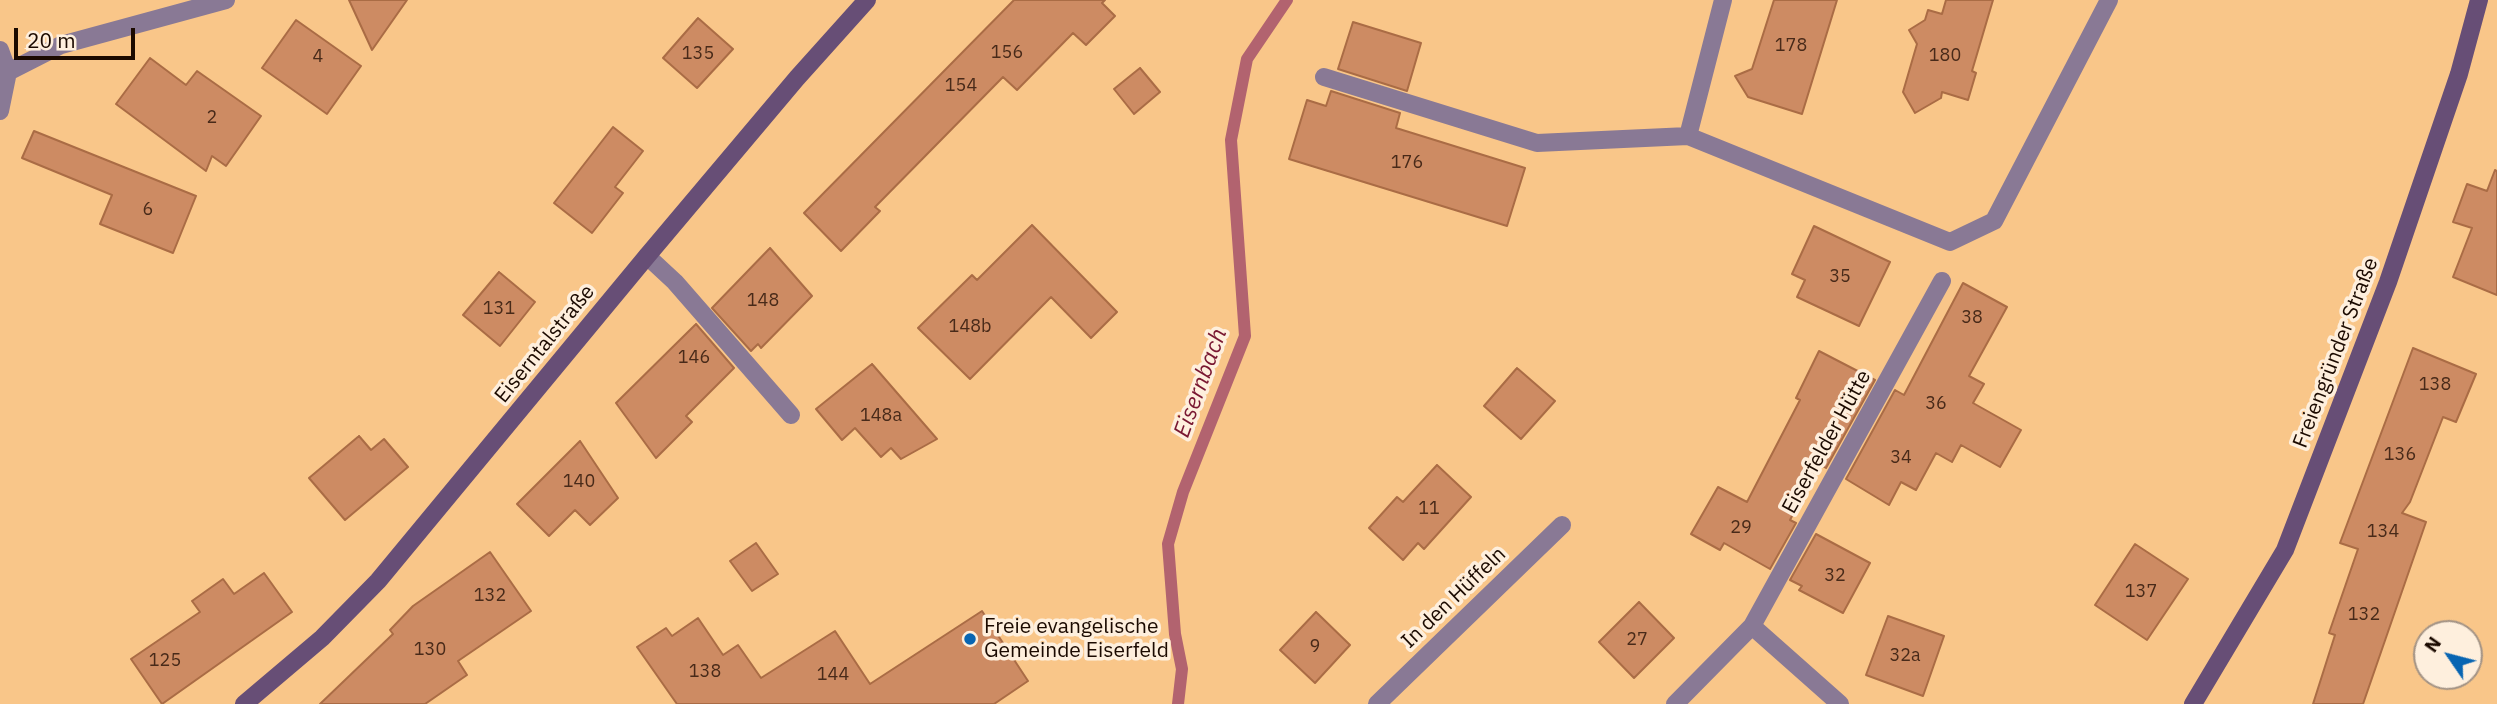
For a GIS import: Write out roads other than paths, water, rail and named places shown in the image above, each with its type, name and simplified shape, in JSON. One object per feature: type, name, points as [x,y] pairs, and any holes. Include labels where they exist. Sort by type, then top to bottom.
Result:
[{"type":"main road","name":"Eiserntalstraße","points":[[244,704],[322,638],[378,581],[430,522],[647,256],[797,78],[867,0]]},
{"type":"main road","name":"Freiengründer Straße","points":[[2193,704],[2285,550],[2388,282],[2459,74],[2479,0]]},
{"type":"street","points":[[8,72],[61,46],[226,0]]},
{"type":"street","points":[[1688,136],[1723,0]]},
{"type":"street","points":[[1324,77],[1537,143],[1688,136],[1950,242],[1994,222],[2109,0]]},
{"type":"street","points":[[0,50],[8,72],[0,111]]},
{"type":"street","points":[[647,256],[676,282],[791,415]]},
{"type":"street","name":"Eiserfelder Hütte","points":[[1675,704],[1752,626],[1942,281]]},
{"type":"street","name":"In den Hüffeln","points":[[1377,704],[1562,525]]},
{"type":"street","points":[[1752,626],[1840,704]]},
{"type":"waterway","name":"Eisernbach","points":[[1178,704],[1182,669],[1175,634],[1168,544],[1183,492],[1245,336],[1231,140],[1247,59],[1287,0]]},
{"type":"place","name":"Freie evangelische Gemeinde Eiserfeld","points":[[970,639]]}]
